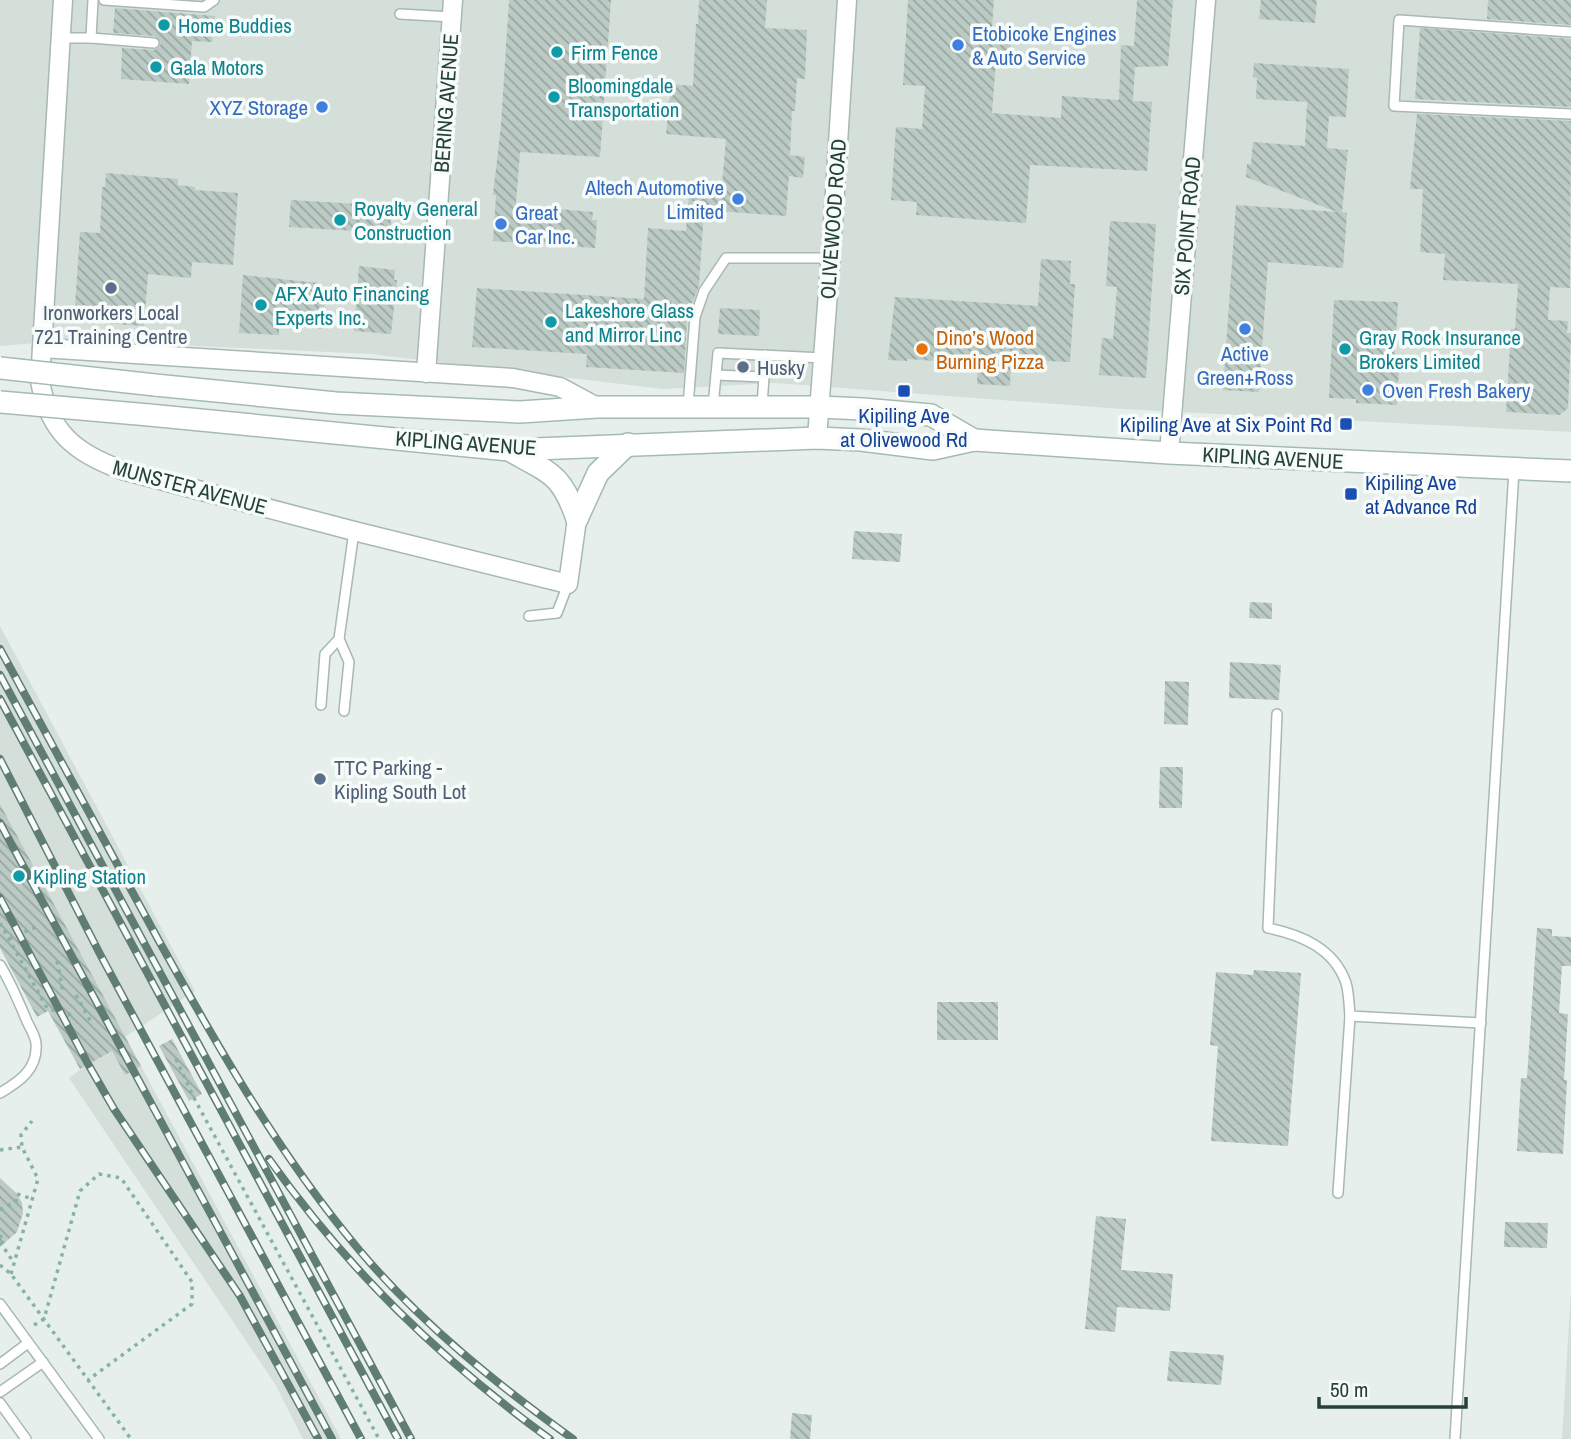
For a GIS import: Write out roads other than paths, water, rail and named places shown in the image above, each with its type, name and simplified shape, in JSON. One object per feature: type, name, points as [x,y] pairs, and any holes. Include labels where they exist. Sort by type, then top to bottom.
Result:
[{"type":"main road","name":"KIPLING AVENUE","points":[[0,368],[336,403],[454,409],[520,412],[597,407],[820,407],[931,415],[974,440]]},
{"type":"main road","name":"KIPLING AVENUE","points":[[0,402],[509,450],[817,438],[861,440],[933,449],[974,440],[1169,453],[1571,471]]},
{"type":"main road","points":[[578,519],[598,473],[628,444]]},
{"type":"main road","points":[[509,450],[552,474],[564,486],[578,519]]},
{"type":"street","name":"MUNSTER AVENUE","points":[[63,0],[40,381],[48,412],[66,439],[92,458],[122,470],[354,531],[568,583]]},
{"type":"street","name":"OLIVEWOOD ROAD","points":[[817,438],[847,0]]},
{"type":"street","name":"SIX POINT ROAD","points":[[1169,453],[1206,0]]},
{"type":"street","name":"BERING AVENUE","points":[[426,373],[453,8]]},
{"type":"street","name":"KIPLING AVENUE","points":[[42,348],[513,378],[560,387],[597,407]]},
{"type":"street","points":[[568,583],[578,519]]},
{"type":"lane","points":[[91,38],[93,0]]},
{"type":"lane","points":[[104,0],[204,7],[214,0]]},
{"type":"lane","points":[[400,14],[453,8]]},
{"type":"lane","points":[[1571,32],[1399,20],[1394,106],[1571,114]]},
{"type":"lane","points":[[61,38],[154,43]]},
{"type":"lane","points":[[688,407],[695,317],[704,291],[726,258],[831,258]]},
{"type":"lane","points":[[713,407],[718,353],[824,358]]},
{"type":"lane","points":[[762,407],[765,355]]},
{"type":"lane","points":[[716,375],[764,377]]},
{"type":"lane","points":[[1455,1439],[1514,468]]},
{"type":"lane","points":[[344,711],[349,662],[339,639],[354,531]]},
{"type":"lane","points":[[529,616],[557,613],[568,583]]},
{"type":"lane","points":[[321,705],[325,654],[339,639]]},
{"type":"lane","points":[[1277,714],[1268,928],[1293,933],[1326,952],[1339,968],[1347,985],[1350,1016],[1338,1193]]},
{"type":"lane","points":[[0,965],[13,987],[37,1042],[35,1058],[29,1072],[0,1093]]},
{"type":"lane","points":[[1350,1016],[1480,1023]]},
{"type":"lane","points":[[0,1304],[99,1439]]},
{"type":"lane","points":[[0,1364],[28,1343]]},
{"type":"lane","points":[[0,1392],[43,1362]]},
{"type":"lane","points":[[0,1403],[26,1439]]},
{"type":"railway","points":[[0,649],[204,1022],[303,1178],[360,1251],[408,1303],[460,1351],[573,1439]]},
{"type":"railway","points":[[0,675],[411,1439]]},
{"type":"railway","points":[[0,699],[398,1439]]},
{"type":"railway","points":[[0,759],[101,956],[361,1439]]},
{"type":"railway","points":[[0,823],[332,1439]]},
{"type":"railway","points":[[0,898],[114,1109],[240,1296],[318,1439]]},
{"type":"railway","points":[[269,1159],[331,1238],[398,1311],[471,1377],[550,1439]]},
{"type":"place","name":"Home Buddies","points":[[164,25]]},
{"type":"place","name":"Etobicoke Engines & Auto Service","points":[[958,45]]},
{"type":"place","name":"Firm Fence","points":[[557,52]]},
{"type":"place","name":"Gala Motors","points":[[156,67]]},
{"type":"place","name":"Bloomingdale Transportation","points":[[554,97]]},
{"type":"place","name":"XYZ Storage","points":[[322,107]]},
{"type":"place","name":"Altech Automotive Limited","points":[[738,199]]},
{"type":"place","name":"Royalty General Construction","points":[[340,220]]},
{"type":"place","name":"Great Car Inc.","points":[[501,224]]},
{"type":"place","name":"Ironworkers Local 721 Training Centre","points":[[111,288]]},
{"type":"place","name":"AFX Auto Financing Experts Inc.","points":[[261,305]]},
{"type":"place","name":"Lakeshore Glass and Mirror Linc","points":[[551,322]]},
{"type":"place","name":"Active Green+Ross","points":[[1245,329]]},
{"type":"place","name":"Dino’s Wood Burning Pizza","points":[[922,349]]},
{"type":"place","name":"Gray Rock Insurance Brokers Limited","points":[[1345,349]]},
{"type":"place","name":"Husky","points":[[743,367]]},
{"type":"place","name":"Oven Fresh Bakery","points":[[1368,390]]},
{"type":"place","name":"Kipiling Ave at Olivewood Rd","points":[[904,391]]},
{"type":"place","name":"Kipiling Ave at Six Point Rd","points":[[1346,424]]},
{"type":"place","name":"Kipiling Ave at Advance Rd","points":[[1351,494]]},
{"type":"place","name":"TTC Parking - Kipling South Lot","points":[[320,779]]},
{"type":"place","name":"Kipling Station","points":[[19,876]]}]
